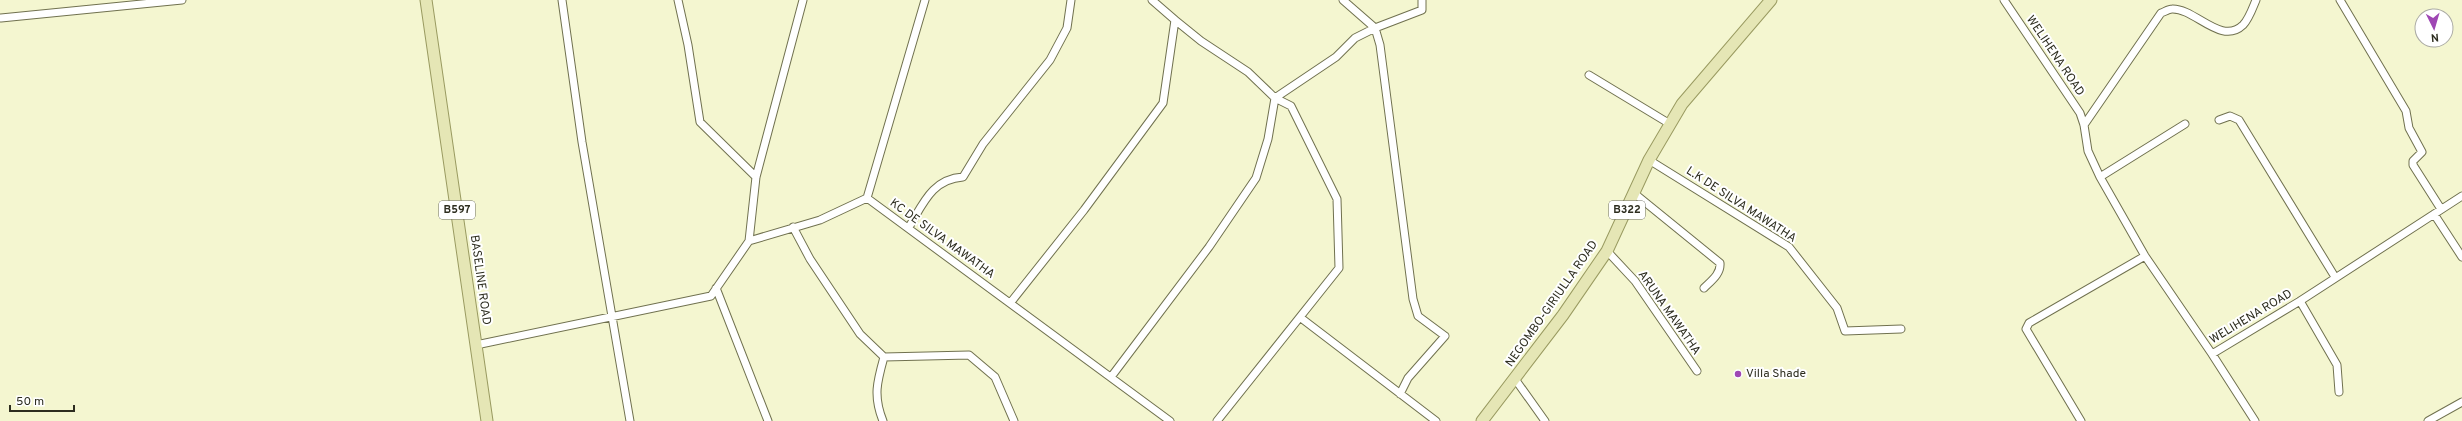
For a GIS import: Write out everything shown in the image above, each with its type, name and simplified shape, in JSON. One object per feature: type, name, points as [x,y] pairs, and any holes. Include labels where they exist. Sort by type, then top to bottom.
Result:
[{"type":"main road","name":"BASELINE ROAD","points":[[426,0],[487,421]]},
{"type":"main road","name":"NEGOMBO-GIRIULLA ROAD","points":[[1482,421],[1515,379],[1607,252],[1635,194],[1649,160],[1682,104],[1771,0]]},
{"type":"street","points":[[1,18],[182,0]]},
{"type":"street","points":[[562,0],[611,316],[630,421]]},
{"type":"street","points":[[678,0],[688,45],[700,122],[756,177]]},
{"type":"street","points":[[476,345],[511,340],[611,316],[711,296],[748,241],[756,177],[803,0]]},
{"type":"street","points":[[748,241],[820,220],[867,198],[925,0]]},
{"type":"street","points":[[909,227],[935,186],[954,178],[963,177],[983,144],[1050,60],[1067,28],[1071,0]]},
{"type":"street","points":[[1152,0],[1201,41],[1248,72],[1275,98],[1291,106],[1337,198],[1339,268],[1301,318],[1217,421]]},
{"type":"street","points":[[1343,0],[1375,28],[1380,45],[1413,299],[1418,316],[1444,336],[1408,378],[1400,394]]},
{"type":"street","points":[[1110,377],[1209,246],[1256,178],[1268,139],[1275,98],[1336,57],[1355,38],[1375,28],[1422,10],[1422,0]]},
{"type":"street","name":"WELIHENA ROAD","points":[[2004,0],[2080,113],[2084,125],[2088,151],[2100,177],[2145,256],[2212,354],[2300,301],[2462,196]]},
{"type":"street","name":"WELIHENA ROAD","points":[[2084,125],[2161,13],[2172,9],[2183,11],[2217,28],[2231,31],[2244,24],[2256,0]]},
{"type":"street","points":[[2340,0],[2406,112],[2409,128],[2422,152],[2413,161],[2413,165],[2441,209]]},
{"type":"street","points":[[1011,302],[1084,210],[1163,103],[1175,20]]},
{"type":"street","points":[[1589,75],[1670,124]]},
{"type":"street","points":[[2219,120],[2230,116],[2239,120],[2335,277]]},
{"type":"street","points":[[2100,177],[2185,124]]},
{"type":"street","name":"L.K DE SILVA MAWATHA","points":[[1649,160],[1789,247],[1837,308],[1845,331],[1901,329]]},
{"type":"street","points":[[1635,194],[1720,263],[1716,276],[1704,288]]},
{"type":"street","name":"KC DE SILVA MAWATHA","points":[[867,198],[1011,302],[1170,421]]},
{"type":"street","points":[[2434,214],[2462,257]]},
{"type":"street","points":[[793,227],[810,259],[860,334],[884,357],[969,355],[995,377],[1014,421]]},
{"type":"street","name":"ARUNA MAWATHA","points":[[1607,252],[1635,282],[1697,371]]},
{"type":"street","points":[[2081,421],[2026,329],[2029,323],[2145,256]]},
{"type":"street","points":[[716,288],[768,421]]},
{"type":"street","points":[[2300,301],[2337,365],[2339,392]]},
{"type":"street","points":[[1301,318],[1436,421]]},
{"type":"street","points":[[2212,354],[2255,421]]},
{"type":"street","points":[[883,421],[877,406],[876,387],[884,357]]},
{"type":"street","points":[[1515,379],[1545,421]]},
{"type":"street","points":[[2428,421],[2462,402]]},
{"type":"place","name":"Villa Shade","points":[[1738,374]]}]
